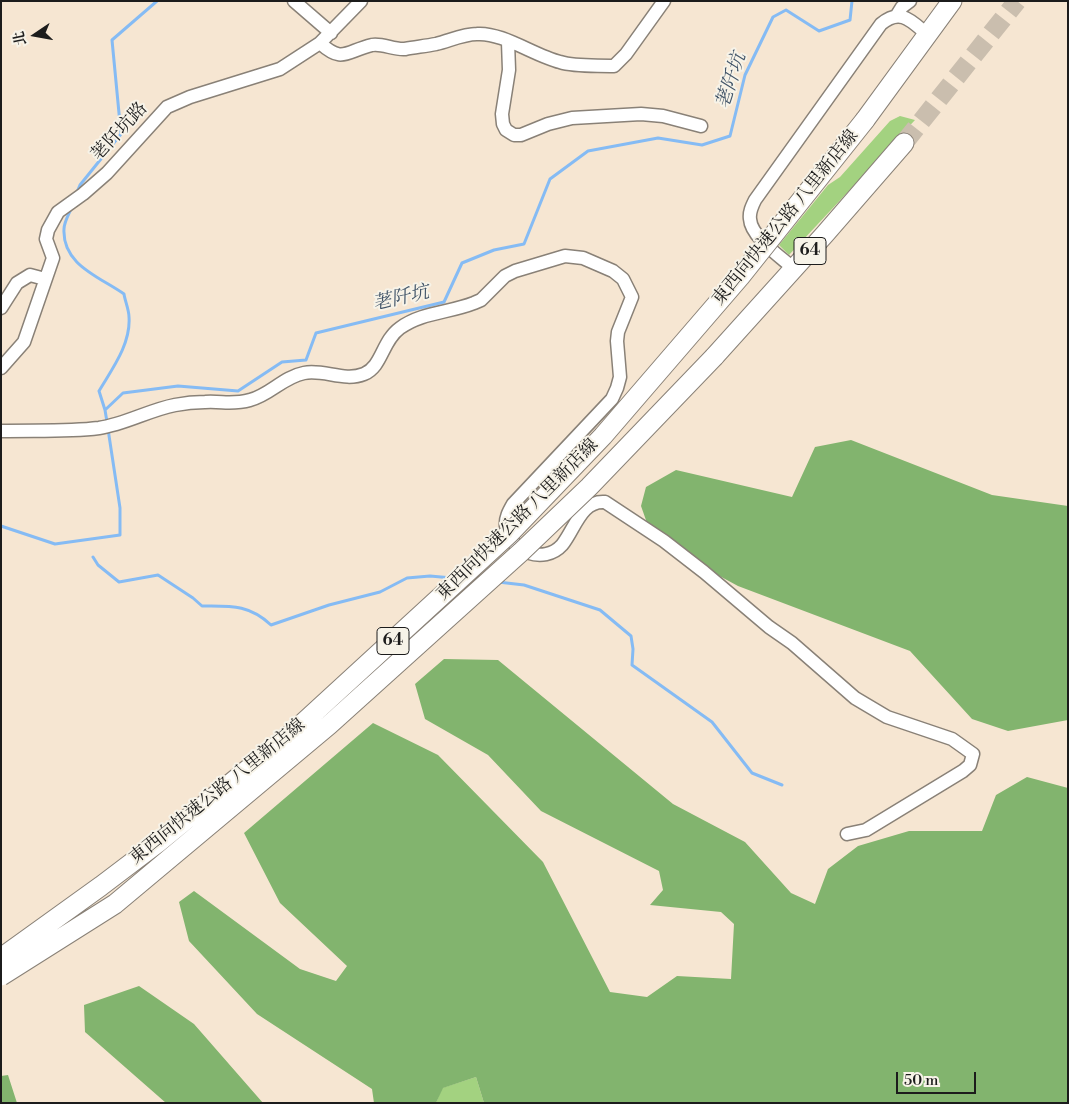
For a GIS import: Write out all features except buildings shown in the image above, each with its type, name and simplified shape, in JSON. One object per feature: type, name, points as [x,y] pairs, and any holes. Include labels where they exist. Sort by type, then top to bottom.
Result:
[{"type":"highway","name":"東西向快速公路 八里新店線","points":[[1,958],[94,892],[159,842],[291,734],[510,533],[603,436],[740,277],[866,120],[952,1]]},
{"type":"highway","name":"東西向快速公路 八里新店線","points":[[1,976],[115,904],[329,725],[548,526],[589,487],[714,357],[904,143]]},
{"type":"street","points":[[294,1],[331,33]]},
{"type":"street","name":"荖阡坑路","points":[[1,368],[24,342],[53,258],[46,240],[48,230],[58,212],[107,173],[167,107],[190,97],[280,69],[320,43],[361,1]]},
{"type":"street","points":[[320,43],[330,52],[337,55],[345,55],[372,45],[403,49],[437,44],[478,33],[489,35],[560,63],[614,66],[626,54],[664,1]]},
{"type":"street","points":[[794,269],[757,235],[752,228],[750,219],[751,209],[755,200],[876,30],[886,20],[896,15],[910,1]]},
{"type":"street","points":[[896,15],[906,18],[928,35]]},
{"type":"street","points":[[508,42],[509,70],[502,114],[506,130],[514,135],[521,135],[548,124],[572,118],[641,114],[663,116],[701,126]]},
{"type":"street","points":[[1,431],[100,428],[119,424],[174,405],[205,402],[227,404],[252,399],[268,392],[282,381],[303,373],[320,372],[347,377],[364,374],[372,370],[377,363],[390,336],[407,323],[425,315],[481,300],[505,276],[515,271],[565,256],[583,258],[613,270],[623,279],[632,297],[617,341],[620,377],[617,388],[612,399],[513,504],[507,515],[506,526],[510,539],[519,548],[530,554],[542,555],[553,551],[561,546],[584,511],[591,504],[597,501],[605,502],[664,541],[704,572],[769,627],[792,643],[855,698],[887,716],[952,739],[973,754],[970,765],[963,772],[866,830],[848,834]]},
{"type":"street","points":[[1,308],[17,283],[30,275],[45,279]]},
{"type":"green space","points":[[900,116],[915,120],[789,255],[779,245],[828,185],[840,177],[890,121]]},
{"type":"green space","points":[[851,440],[992,495],[1068,506],[1068,720],[1008,731],[972,719],[910,651],[738,586],[653,540],[641,506],[646,487],[676,470],[792,497],[815,447]]},
{"type":"green space","points":[[444,659],[498,660],[673,804],[745,842],[791,893],[815,904],[828,869],[858,846],[909,831],[982,831],[996,795],[1027,777],[1068,788],[1068,1103],[484,1103],[476,1077],[443,1088],[436,1103],[374,1103],[372,1089],[257,1014],[189,941],[179,902],[194,891],[300,969],[336,981],[347,966],[280,903],[244,833],[373,723],[438,755],[543,862],[610,992],[647,997],[677,976],[731,979],[734,924],[721,912],[650,905],[663,890],[659,871],[541,811],[488,755],[425,719],[415,684]]},
{"type":"green space","points":[[139,986],[194,1024],[263,1103],[166,1103],[85,1032],[84,1005]]},
{"type":"green space","points":[[8,1075],[17,1103],[1,1103],[1,1076]]},
{"type":"green space","points":[[476,1077],[484,1103],[436,1103],[442,1088]]},
{"type":"waterway","points":[[77,192],[80,185],[121,134],[112,40],[157,1]]},
{"type":"waterway","name":"荖阡坑","points":[[107,422],[105,410],[123,393],[178,386],[238,391],[282,362],[306,360],[316,333],[444,302],[462,263],[494,250],[524,244],[550,179],[588,151],[658,138],[702,145],[730,136],[745,75],[773,17],[786,10],[819,31],[850,20],[852,1]]},
{"type":"waterway","points":[[72,207],[64,229],[65,241],[69,252],[84,269],[124,294],[129,314],[129,327],[124,346],[99,391],[105,410]]},
{"type":"waterway","name":"荖阡坑","points":[[1,526],[55,544],[120,535],[120,508],[108,429]]},
{"type":"waterway","points":[[93,557],[98,565],[119,582],[158,575],[202,606],[230,606],[247,610],[255,613],[271,625],[329,605],[380,592],[407,578],[430,576],[452,578]]},
{"type":"waterway","points":[[498,582],[524,585],[600,610],[631,636],[633,649],[632,665],[712,722],[752,773],[782,785]]},
{"type":"tunnel","points":[[904,143],[1017,1]]}]
